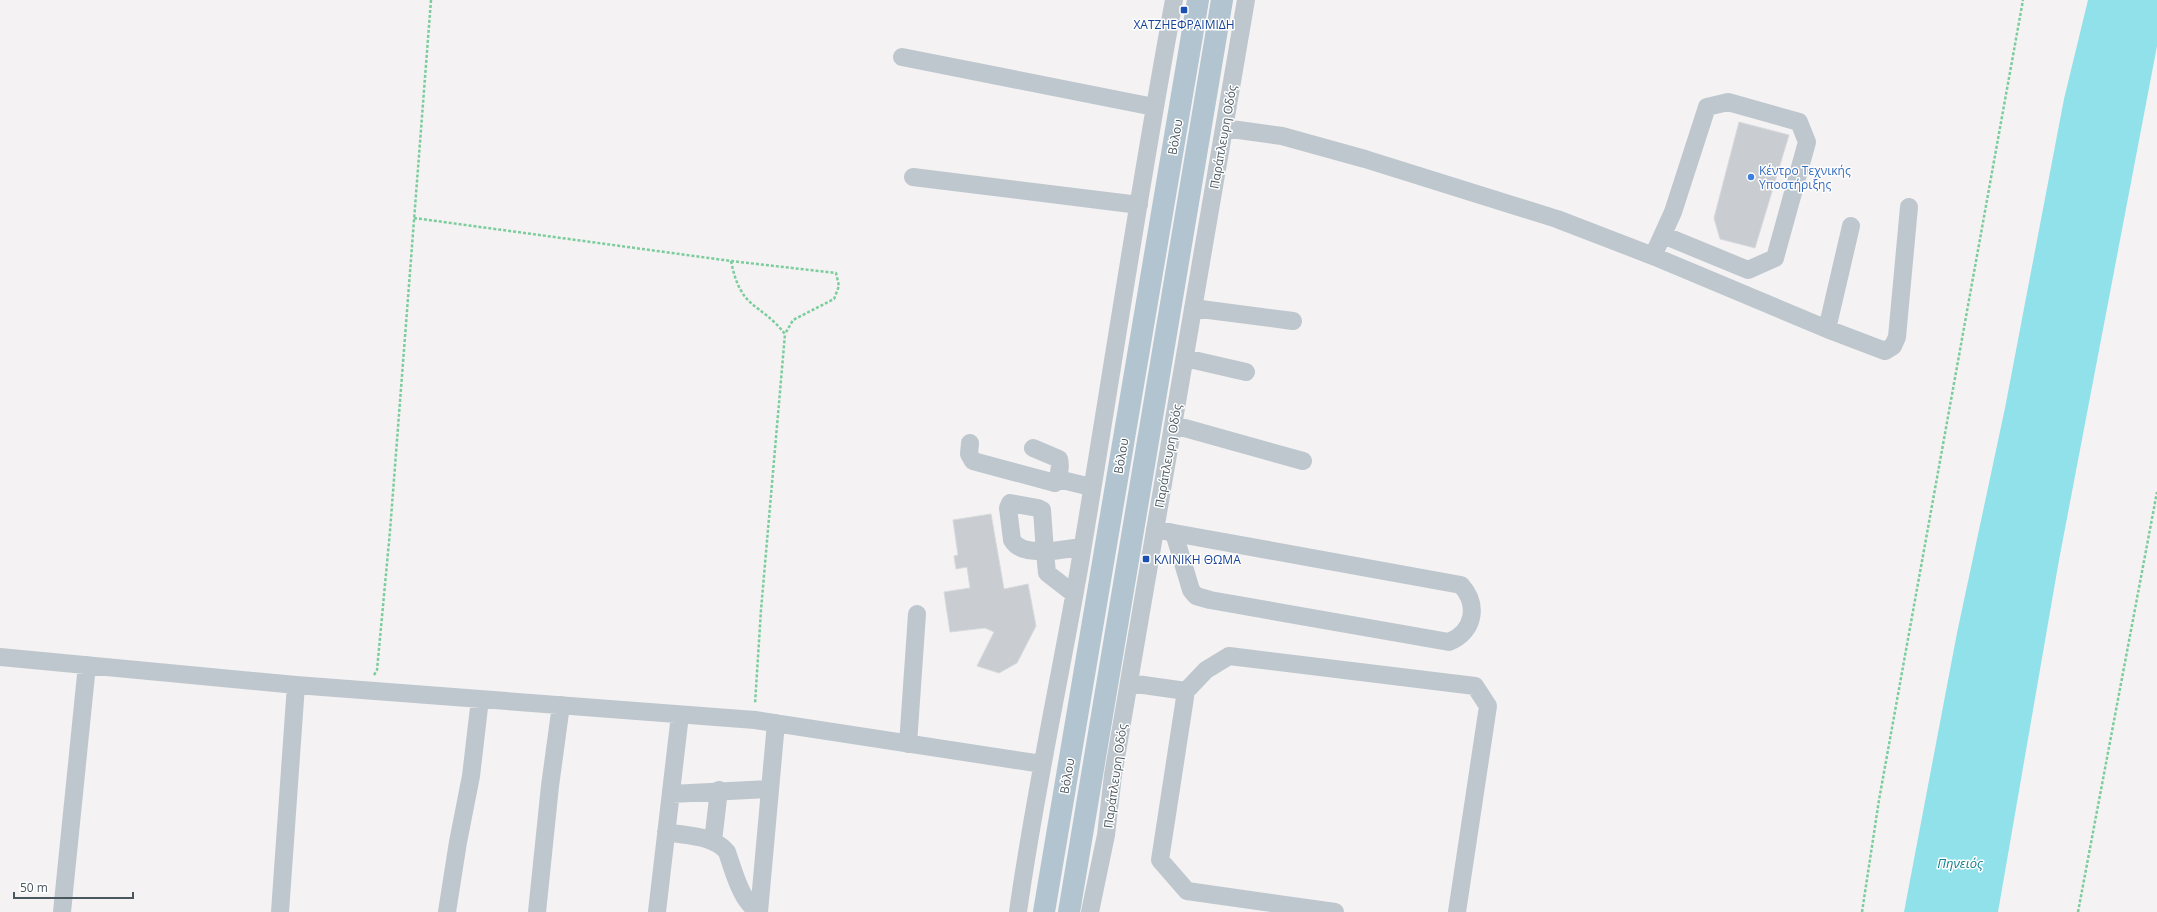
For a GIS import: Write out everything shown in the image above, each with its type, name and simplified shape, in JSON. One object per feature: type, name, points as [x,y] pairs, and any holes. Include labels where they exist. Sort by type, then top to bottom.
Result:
[{"type":"main road","name":"Βόλου","points":[[1044,912],[1198,0]]},
{"type":"main road","name":"Βόλου","points":[[1068,912],[1222,0]]},
{"type":"street","points":[[1018,912],[1042,764],[1082,547],[1154,107],[1174,0]]},
{"type":"street","name":"Παράπλευρη Οδός","points":[[1090,912],[1106,835],[1113,775],[1246,0]]},
{"type":"street","points":[[902,57],[1154,107]]},
{"type":"street","points":[[1653,256],[1673,212],[1707,107],[1728,102],[1799,122],[1807,142],[1775,258],[1748,270],[1663,235]]},
{"type":"street","points":[[1224,128],[1282,136],[1365,159],[1557,219],[1653,256],[1827,329],[1884,351],[1893,346],[1897,337],[1909,207]]},
{"type":"street","points":[[913,177],[1139,205]]},
{"type":"street","points":[[1827,329],[1851,226]]},
{"type":"street","points":[[1193,308],[1293,321]]},
{"type":"street","points":[[1185,358],[1246,372]]},
{"type":"street","points":[[1174,425],[1303,461]]},
{"type":"street","points":[[970,443],[968,454],[973,461],[1052,483],[1058,479],[1091,486]]},
{"type":"street","points":[[1032,448],[1059,459],[1058,479]]},
{"type":"street","points":[[1155,529],[1175,539],[1461,586],[1469,596],[1472,617],[1462,635],[1449,642],[1210,600],[1196,596],[1191,590],[1175,539]]},
{"type":"street","points":[[1149,568],[1175,539]]},
{"type":"street","points":[[1074,594],[1047,573],[1045,552],[1082,547]]},
{"type":"street","points":[[908,744],[917,614]]},
{"type":"street","points":[[1335,912],[1187,891],[1160,860],[1186,691],[1206,670],[1229,656],[1475,686],[1488,706],[1457,912]]},
{"type":"street","points":[[0,657],[296,685],[754,720],[1042,764]]},
{"type":"street","points":[[62,912],[87,666]]},
{"type":"street","points":[[1129,683],[1186,691]]},
{"type":"street","points":[[280,912],[296,685]]},
{"type":"street","points":[[447,912],[458,842],[471,776],[480,699]]},
{"type":"street","points":[[537,912],[550,786],[561,705]]},
{"type":"street","points":[[657,912],[680,715]]},
{"type":"street","points":[[666,832],[718,843],[727,852],[749,905],[759,911],[776,724]]},
{"type":"street","points":[[671,794],[719,790],[770,789]]},
{"type":"street","points":[[713,841],[719,790]]},
{"type":"path","points":[[368,691],[376,670],[387,562],[431,0]]},
{"type":"path","points":[[1862,912],[1879,800],[2023,0]]},
{"type":"path","points":[[414,218],[731,261],[836,273],[839,286],[834,299],[793,320],[785,334],[761,610],[754,720]]},
{"type":"path","points":[[731,261],[738,288],[743,296],[785,334]]},
{"type":"path","points":[[2078,912],[2157,492]]},
{"type":"water","name":"Πηνειός","points":[[2088,0],[2157,0],[2157,46],[2059,560],[1998,912],[1904,912],[1957,633],[2005,408],[2064,99]]},
{"type":"building","name":"Κέντρο Τεχνικής Υποστήριξης","points":[[1739,122],[1789,135],[1755,248],[1720,239],[1714,218]]},
{"type":"building","points":[[991,514],[1004,589],[1028,584],[1036,626],[1017,663],[999,673],[977,666],[994,632],[985,628],[950,632],[944,592],[970,588],[967,567],[956,569],[954,556],[958,555],[953,520]]},
{"type":"place","name":"ΧΑΤΖΗΕΦΡΑΙΜΙΔΗ","points":[[1184,10]]},
{"type":"place","name":"Κέντρο Τεχνικής Υποστήριξης","points":[[1751,177]]},
{"type":"place","name":"ΚΛΙΝΙΚΗ ΘΩΜΑ","points":[[1146,559]]}]
